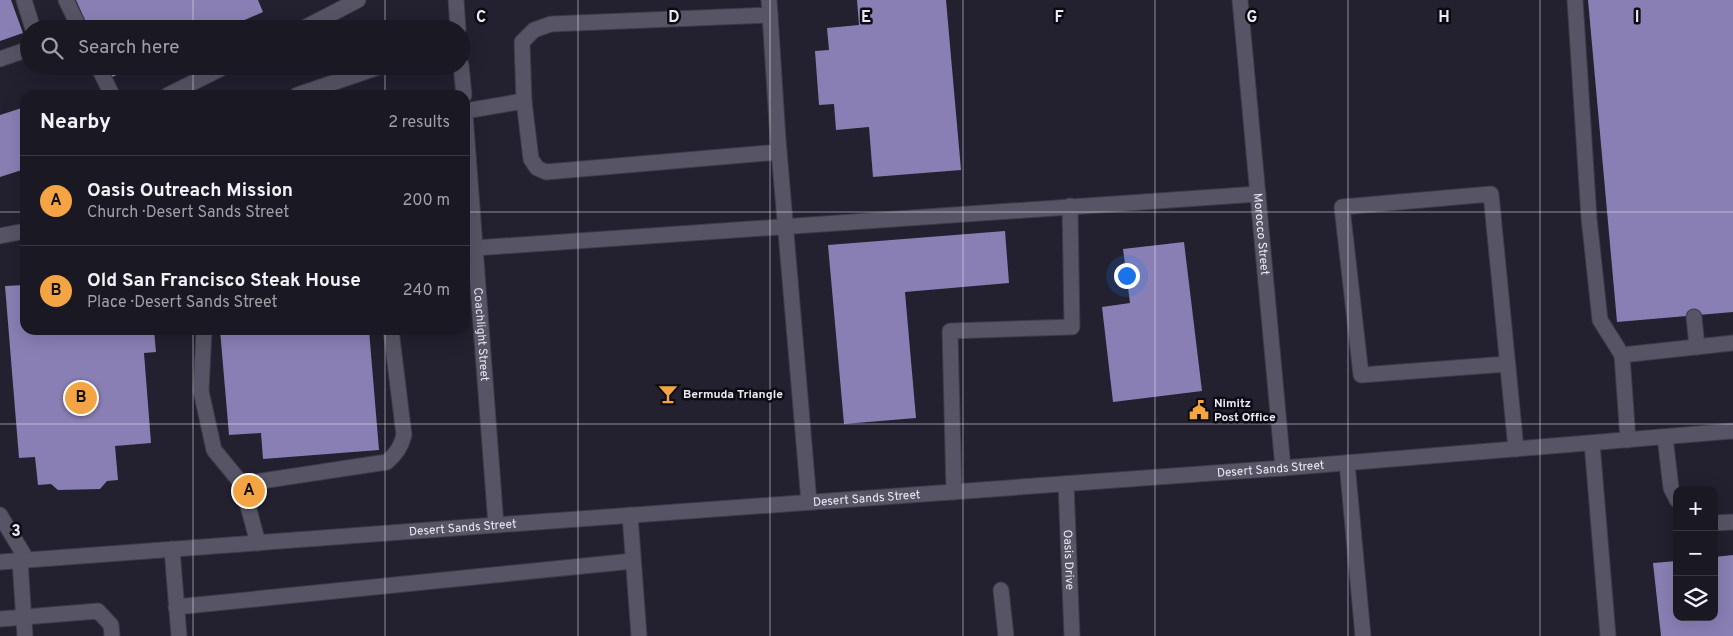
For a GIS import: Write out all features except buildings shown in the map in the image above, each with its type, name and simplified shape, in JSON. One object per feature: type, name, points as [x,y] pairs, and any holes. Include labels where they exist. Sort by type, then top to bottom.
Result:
[{"type":"street","points":[[24,0],[30,20]]},
{"type":"street","points":[[66,0],[76,20]]},
{"type":"street","points":[[319,20],[358,0]]},
{"type":"street","points":[[456,0],[457,20]]},
{"type":"street","name":"Morocco Street","points":[[1240,0],[1283,468]]},
{"type":"street","points":[[1575,0],[1589,218],[1600,320],[1622,355],[1628,440]]},
{"type":"street","points":[[779,152],[546,172],[537,168],[531,158],[524,101],[522,42],[534,30],[551,24],[770,8],[779,152],[809,502]]},
{"type":"street","points":[[0,59],[20,52]]},
{"type":"street","points":[[102,75],[110,90]]},
{"type":"street","points":[[178,90],[208,75]]},
{"type":"street","points":[[312,90],[356,75]]},
{"type":"street","points":[[462,75],[464,90]]},
{"type":"street","points":[[470,111],[524,101]]},
{"type":"street","points":[[470,250],[785,226],[1258,194]]},
{"type":"street","points":[[1507,364],[1361,375],[1342,207],[1491,194],[1516,450]]},
{"type":"street","points":[[954,492],[950,331],[1072,327],[1070,206]]},
{"type":"street","points":[[0,236],[20,232]]},
{"type":"street","name":"Coachlight Street","points":[[470,250],[496,525]]},
{"type":"street","points":[[1694,317],[1696,347]]},
{"type":"street","points":[[204,335],[201,391],[214,450],[242,484],[258,543]]},
{"type":"street","points":[[242,484],[386,462],[397,453],[402,445],[404,435],[392,335]]},
{"type":"street","points":[[1622,355],[1733,343]]},
{"type":"street","name":"Desert Sands Street","points":[[0,562],[1283,468],[1733,431]]},
{"type":"street","points":[[1665,437],[1673,492]]},
{"type":"street","points":[[1592,443],[1608,636]]},
{"type":"street","points":[[1347,463],[1363,636]]},
{"type":"street","name":"Oasis Drive","points":[[1066,484],[1072,636]]},
{"type":"street","points":[[0,515],[24,560],[25,636]]},
{"type":"street","points":[[630,515],[639,636]]},
{"type":"street","points":[[1718,523],[1733,522]]},
{"type":"street","points":[[172,549],[179,636]]},
{"type":"street","points":[[176,607],[633,561]]},
{"type":"street","points":[[1001,590],[1006,636]]},
{"type":"street","points":[[0,619],[98,611],[111,626],[112,636]]},
{"type":"place","name":"Bermuda Triangle","points":[[668,394]]},
{"type":"place","name":"Old San Francisco Steak House","points":[[81,398]]},
{"type":"place","name":"Nimitz Post Office","points":[[1199,410]]},
{"type":"place","name":"Oasis Outreach Mission","points":[[249,491]]}]
